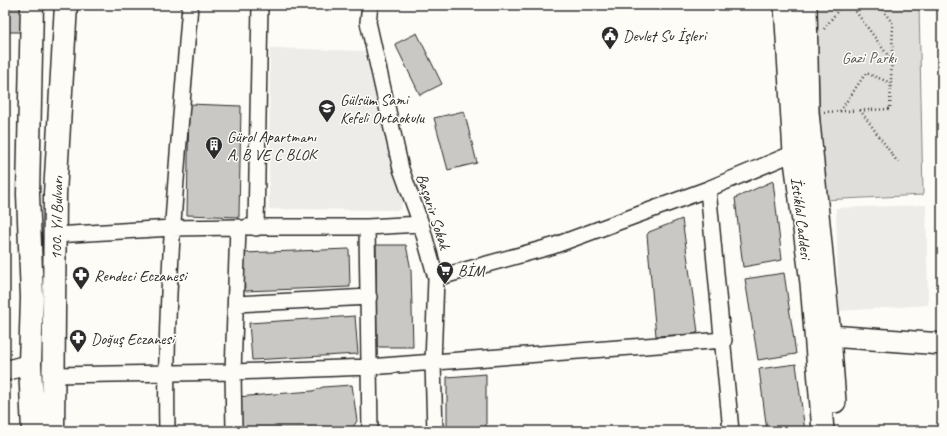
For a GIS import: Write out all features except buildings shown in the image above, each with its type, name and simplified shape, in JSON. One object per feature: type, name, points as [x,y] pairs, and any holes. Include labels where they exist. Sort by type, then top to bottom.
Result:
[{"type":"main road","name":"100. Yıl Bulvarı","points":[[32,5],[28,194],[32,297],[30,364],[33,431]]},
{"type":"main road","name":"100. Yıl Bulvarı","points":[[53,431],[55,194],[66,5]]},
{"type":"main road","name":"İstiklal Caddesi","points":[[785,5],[794,153],[811,283],[823,431]]},
{"type":"main road","name":"İstiklal Caddesi","points":[[806,5],[808,112],[830,336],[836,431]]},
{"type":"main road","points":[[830,336],[942,344]]},
{"type":"street","points":[[167,431],[166,372],[172,228],[190,5]]},
{"type":"street","points":[[256,228],[260,5]]},
{"type":"street","name":"Başarir Sokak","points":[[370,5],[368,22],[382,90],[401,169],[421,224],[436,278],[433,363],[435,431]]},
{"type":"street","points":[[436,278],[553,246],[708,189],[794,153]]},
{"type":"street","points":[[708,189],[724,340],[731,431]]},
{"type":"street","points":[[55,235],[172,228],[367,227],[421,224]]},
{"type":"street","points":[[234,431],[233,372],[238,227]]},
{"type":"street","points":[[367,227],[370,431]]},
{"type":"street","points":[[236,304],[369,297]]},
{"type":"street","points":[[53,375],[233,372],[369,367],[724,340]]},
{"type":"street","points":[[5,371],[30,364]]},
{"type":"path","points":[[821,32],[842,5]]},
{"type":"path","points":[[850,5],[892,62]]},
{"type":"path","points":[[820,112],[890,109],[893,24],[879,5]]},
{"type":"path","points":[[840,111],[866,73],[891,83]]},
{"type":"path","points":[[860,110],[899,164]]},
{"type":"shaded area","name":"Gülsüm Sami Kefeli Ortaokulu","points":[[270,48],[364,51],[404,195],[400,210],[269,209]]},
{"type":"shaded area","points":[[926,205],[928,305],[839,311],[836,208]]},
{"type":"green space","name":"Gazi Parkı","points":[[816,5],[919,5],[923,195],[823,200]]},
{"type":"place","name":"Devlet Su İşleri","points":[[610,50]]},
{"type":"place","name":"Gülsüm Sami Kefeli Ortaokulu","points":[[327,123]]},
{"type":"place","name":"Gürol Apartmanı A, B VE C BLOK","points":[[214,160]]},
{"type":"place","name":"BİM","points":[[445,285]]},
{"type":"place","name":"Rendeci Eczanesi","points":[[81,290]]},
{"type":"place","name":"Doğuş Eczanesi","points":[[78,353]]}]
